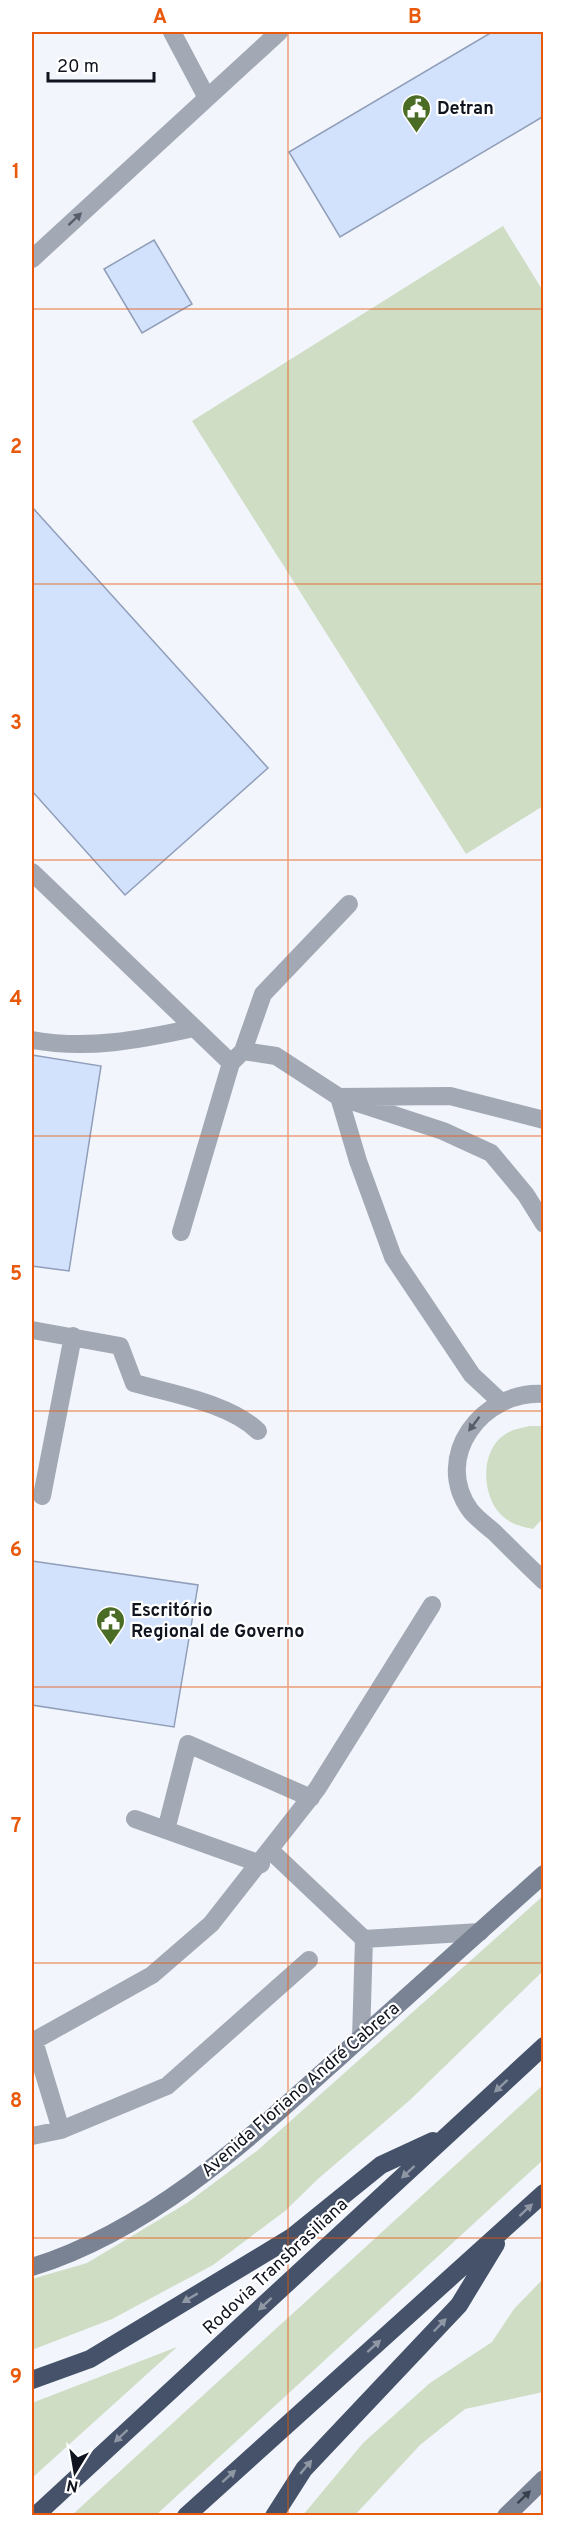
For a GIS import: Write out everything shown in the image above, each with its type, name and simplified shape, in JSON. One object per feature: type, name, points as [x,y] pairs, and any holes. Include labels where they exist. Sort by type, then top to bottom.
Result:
[{"type":"highway","name":"Rodovia Transbrasiliana","points":[[35,2516],[543,2046]]},
{"type":"highway","points":[[32,2380],[90,2359],[292,2237],[381,2165],[451,2132]]},
{"type":"highway","points":[[186,2516],[543,2193]]},
{"type":"highway","points":[[274,2516],[304,2469],[459,2305],[508,2227]]},
{"type":"main road","name":"Avenida Floriano André Cabrera","points":[[32,2266],[66,2256],[173,2198],[265,2124],[543,1874]]},
{"type":"main road","points":[[506,2516],[543,2479]]},
{"type":"street","points":[[172,32],[207,98]]},
{"type":"street","points":[[32,259],[279,32]]},
{"type":"street","points":[[32,872],[194,1028],[237,1057],[276,1056],[339,1097],[442,1131],[490,1153],[526,1195],[543,1224]]},
{"type":"street","points":[[181,1232],[237,1057],[263,994],[349,904]]},
{"type":"street","points":[[32,1040],[49,1043],[128,1043],[194,1028]]},
{"type":"street","points":[[339,1097],[450,1096],[543,1120]]},
{"type":"street","points":[[339,1097],[358,1161],[393,1257],[472,1375],[501,1402]]},
{"type":"street","points":[[32,1330],[120,1346],[134,1383],[190,1398],[245,1419],[258,1431]]},
{"type":"street","points":[[42,1496],[73,1336]]},
{"type":"street","points":[[543,1394],[528,1393],[501,1402],[477,1419],[466,1435],[460,1454],[459,1473],[462,1492],[470,1510],[543,1581]]},
{"type":"street","points":[[62,2130],[33,2042],[152,1975],[211,1924],[311,1798],[432,1605]]},
{"type":"street","points":[[166,1830],[188,1744],[311,1798]]},
{"type":"street","points":[[135,1819],[166,1830],[266,1857],[364,1939],[480,1932]]},
{"type":"street","points":[[361,2038],[364,1939]]},
{"type":"street","points":[[32,2136],[62,2130],[167,2086],[309,1959]]},
{"type":"green space","points":[[503,226],[543,291],[543,806],[466,854],[192,421]]},
{"type":"green space","points":[[530,1426],[544,1426],[543,1518],[533,1529],[512,1523],[498,1511],[488,1490],[486,1477],[490,1453],[496,1443],[510,1431]]},
{"type":"green space","points":[[543,1896],[543,1971],[410,2100],[319,2178],[285,2211],[213,2265],[112,2319],[32,2350],[32,2279],[87,2263],[187,2203],[258,2150]]},
{"type":"green space","points":[[543,2085],[543,2160],[156,2515],[72,2515]]},
{"type":"green space","points":[[543,2279],[543,2392],[465,2409],[420,2445],[355,2515],[303,2515],[363,2443],[430,2383],[492,2342],[514,2309]]},
{"type":"green space","points":[[177,2347],[32,2478],[32,2403]]},
{"type":"building","name":"Detran","points":[[492,32],[544,32],[544,116],[340,237],[289,152]]},
{"type":"building","points":[[154,240],[192,304],[142,333],[104,269]]},
{"type":"building","points":[[32,507],[268,768],[125,895],[32,791]]},
{"type":"building","points":[[32,1055],[101,1066],[69,1271],[32,1266]]},
{"type":"building","name":"Escritório Regional de Governo","points":[[32,1561],[198,1585],[174,1727],[32,1705]]},
{"type":"place","name":"Detran","points":[[416,134]]},
{"type":"place","name":"Escritório Regional de Governo","points":[[110,1646]]}]
